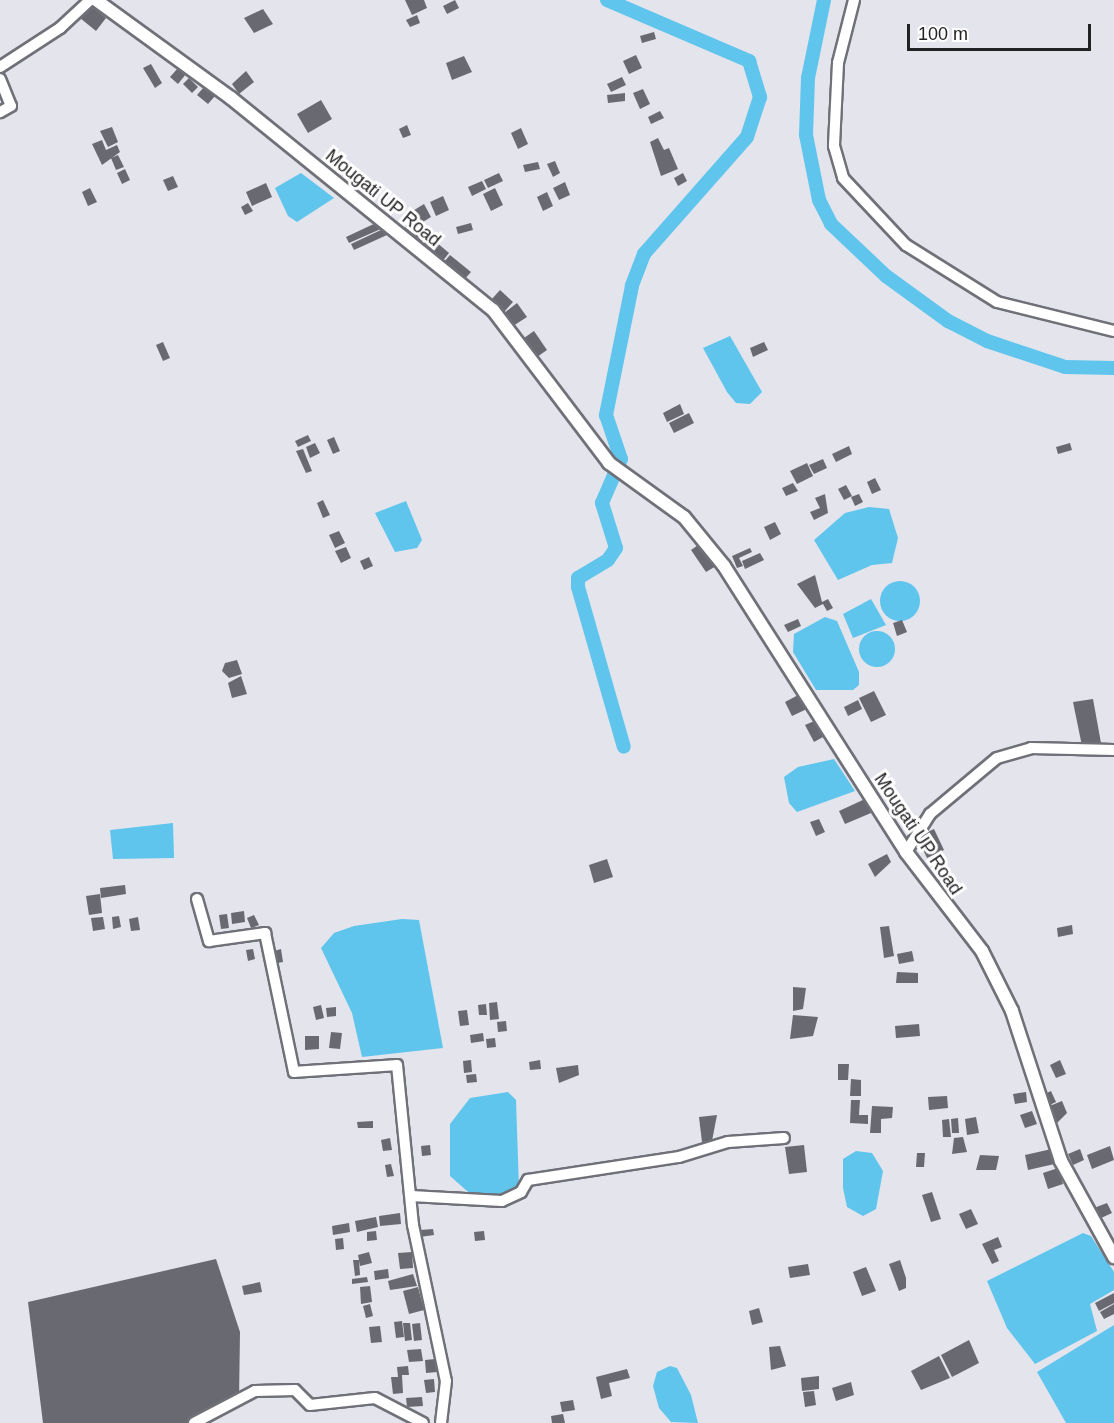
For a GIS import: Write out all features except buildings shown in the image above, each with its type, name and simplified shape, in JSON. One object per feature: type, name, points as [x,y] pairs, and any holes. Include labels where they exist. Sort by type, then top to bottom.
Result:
[{"type":"street","points":[[0,68],[60,28],[90,0]]},
{"type":"street","name":"Mougati UP Road","points":[[96,0],[231,98],[493,310],[609,463],[684,517],[724,567],[906,852],[982,951],[1002,987],[1043,1119],[1114,1257]]},
{"type":"street","points":[[854,0],[838,63],[834,146],[843,178],[906,245],[997,302],[1114,331]]},
{"type":"street","points":[[0,79],[11,106],[0,112]]},
{"type":"street","points":[[906,852],[930,814],[997,758],[1031,748],[1114,750]]},
{"type":"street","points":[[197,899],[209,941],[265,933],[294,1072],[397,1065],[411,1196],[446,1381],[441,1423]]},
{"type":"street","points":[[411,1196],[502,1201],[521,1192],[528,1180],[679,1157],[728,1142],[784,1138]]},
{"type":"street","points":[[194,1423],[255,1391],[295,1390],[310,1405],[375,1398],[423,1423]]},
{"type":"water","points":[[301,173],[334,198],[297,222],[288,216],[275,188]]},
{"type":"water","points":[[730,336],[762,392],[750,404],[736,403],[727,392],[703,348]]},
{"type":"water","points":[[406,501],[422,540],[417,548],[395,552],[375,513]]},
{"type":"water","points":[[869,507],[889,509],[898,538],[892,563],[872,565],[838,580],[814,540],[845,513]]},
{"type":"water","points":[[900,581],[914,587],[920,601],[914,615],[900,621],[886,615],[880,601],[886,587]]},
{"type":"water","points":[[871,599],[886,625],[853,638],[843,614]]},
{"type":"water","points":[[825,617],[837,621],[859,672],[859,685],[853,690],[816,690],[793,652],[794,634]]},
{"type":"water","points":[[877,631],[890,636],[895,649],[890,662],[877,667],[864,662],[859,649],[864,636]]},
{"type":"water","points":[[834,759],[855,791],[797,812],[789,803],[784,777],[798,767]]},
{"type":"water","points":[[173,823],[174,858],[113,859],[110,830]]},
{"type":"water","points":[[402,919],[419,920],[443,1048],[362,1057],[352,1013],[321,948],[334,933],[354,926]]},
{"type":"water","points":[[508,1092],[516,1100],[519,1189],[512,1195],[475,1198],[450,1176],[450,1124],[470,1098]]},
{"type":"water","points":[[856,1151],[872,1153],[883,1171],[876,1209],[863,1216],[847,1207],[843,1188],[843,1159]]},
{"type":"water","points":[[1083,1233],[1091,1236],[1114,1272],[1114,1290],[1090,1304],[1097,1331],[1035,1364],[1007,1328],[987,1281]]},
{"type":"water","points":[[1114,1325],[1114,1423],[1066,1423],[1037,1372]]},
{"type":"water","points":[[670,1366],[677,1368],[691,1395],[698,1423],[671,1422],[659,1408],[653,1386],[657,1372]]},
{"type":"waterway","points":[[607,0],[749,61],[760,97],[747,137],[644,254],[632,286],[606,415],[621,459],[602,503],[616,548],[608,560],[578,578],[578,587],[624,747]]},
{"type":"waterway","points":[[824,0],[808,78],[806,135],[819,200],[831,224],[886,276],[948,321],[987,341],[1065,367],[1114,368]]}]
